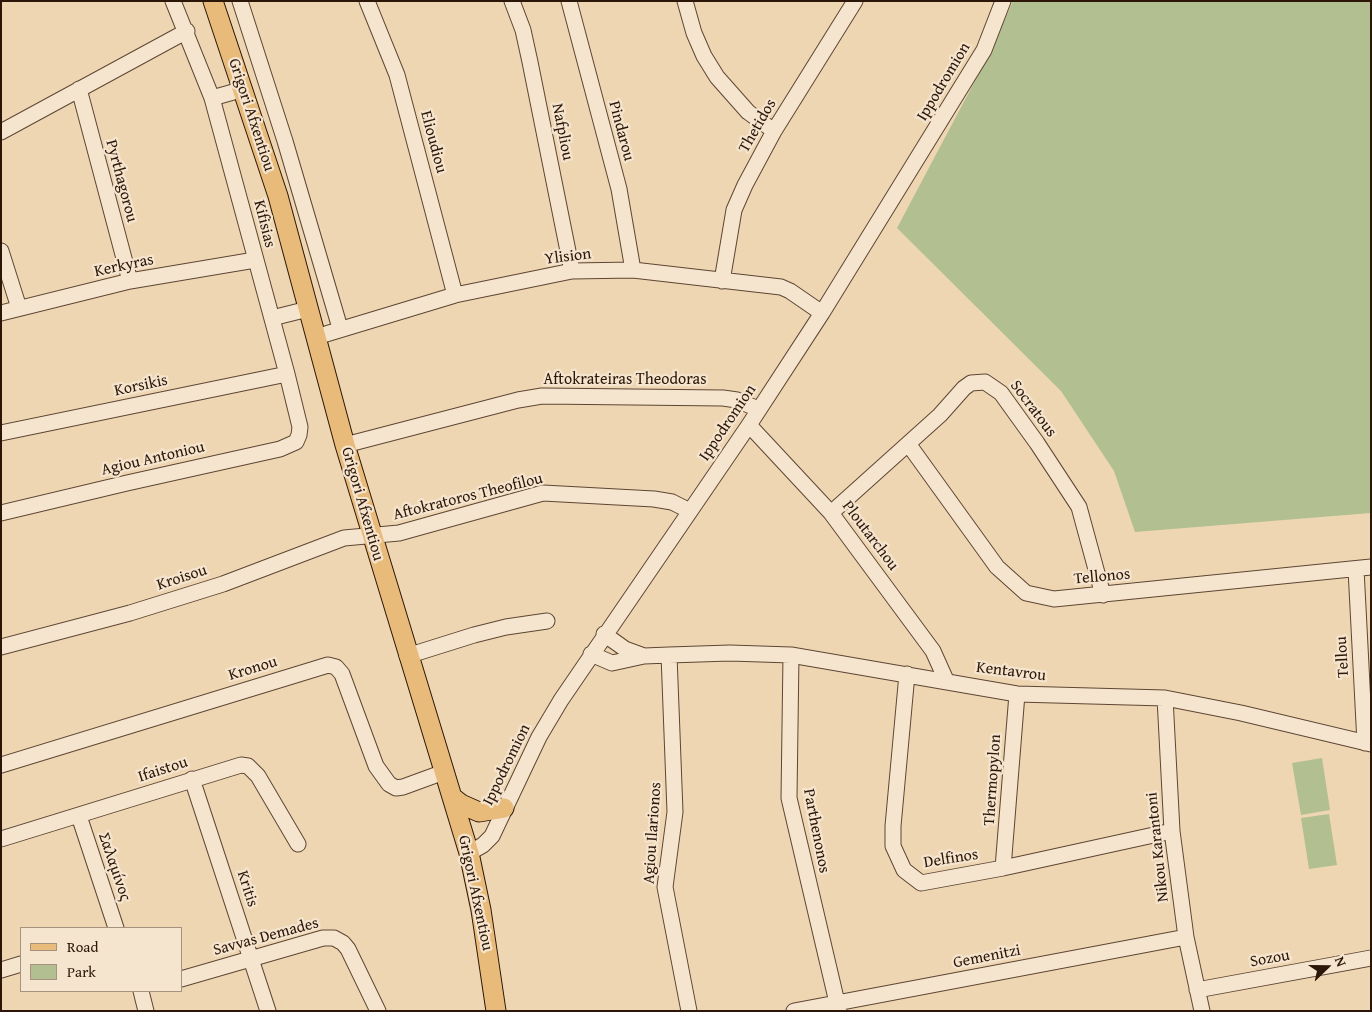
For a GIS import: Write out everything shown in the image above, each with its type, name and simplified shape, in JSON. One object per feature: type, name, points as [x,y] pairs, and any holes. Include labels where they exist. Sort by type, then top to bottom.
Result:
[{"type":"main road","name":"Grigori Afxentiou","points":[[216,6],[278,196],[345,445],[469,853],[481,910],[496,1011]]},
{"type":"main road","points":[[452,797],[461,804],[479,812],[504,808]]},
{"type":"street","name":"Kifisias","points":[[173,1],[212,98],[300,427]]},
{"type":"street","points":[[216,6],[238,1]]},
{"type":"street","name":"Grigori Afxentiou","points":[[238,1],[285,141],[340,328]]},
{"type":"street","name":"Elioudiou","points":[[367,1],[397,75],[455,296]]},
{"type":"street","name":"Nafpliou","points":[[512,1],[523,30],[572,271]]},
{"type":"street","name":"Pindarou","points":[[569,1],[619,189],[633,270]]},
{"type":"street","points":[[685,1],[694,33],[704,56],[717,77],[748,112],[774,131]]},
{"type":"street","name":"Ippodromion","points":[[469,853],[488,841],[540,737],[591,654],[749,425],[822,313],[984,50],[1003,1]]},
{"type":"street","name":"Thetidos","points":[[722,281],[734,210],[774,131],[853,2]]},
{"type":"street","points":[[1,132],[186,31]]},
{"type":"street","name":"Pyrthagorou","points":[[78,89],[130,281]]},
{"type":"street","points":[[212,98],[244,89]]},
{"type":"street","points":[[1,251],[19,308]]},
{"type":"street","name":"Kerkyras","points":[[1,313],[130,281],[255,260]]},
{"type":"street","name":"Ylision","points":[[316,337],[340,328],[455,296],[572,271],[633,270],[786,288],[822,313]]},
{"type":"street","points":[[272,318],[308,309]]},
{"type":"street","name":"Korsikis","points":[[1,432],[287,374]]},
{"type":"street","name":"Socratous","points":[[831,513],[940,416],[964,388],[978,382],[991,385],[1001,394],[1037,443],[1079,507],[1103,595]]},
{"type":"street","name":"Aftokrateiras Theodoras","points":[[345,445],[518,400],[542,396],[723,398],[737,400],[758,409]]},
{"type":"street","name":"Ploutarchou","points":[[749,425],[831,513],[934,651],[946,680]]},
{"type":"street","name":"Agiou Antoniou","points":[[1,513],[127,482],[280,449],[296,442],[300,427]]},
{"type":"street","name":"Tellonos","points":[[909,445],[997,567],[1026,593],[1054,599],[1363,568]]},
{"type":"street","name":"Aftokratoros Theofilou","points":[[371,534],[399,533],[543,493],[654,499],[672,502],[690,511]]},
{"type":"street","name":"Kroisou","points":[[1,647],[130,613],[223,584],[344,538],[371,534]]},
{"type":"street","name":"Tellou","points":[[1363,568],[1368,743]]},
{"type":"street","points":[[408,656],[490,631],[547,621]]},
{"type":"street","name":"Kentavrou","points":[[604,634],[625,649],[644,656]]},
{"type":"street","name":"Kentavrou","points":[[591,654],[612,663],[644,656],[730,653],[791,655],[946,680],[1017,694],[1165,698],[1368,743]]},
{"type":"street","name":"Agiou Ilarionos","points":[[670,655],[675,812],[665,887],[688,1011]]},
{"type":"street","name":"Parthenonos","points":[[791,655],[789,798],[838,1007]]},
{"type":"street","name":"Kronou","points":[[1,765],[328,665],[336,667],[342,674],[376,766],[389,784],[402,787],[444,772]]},
{"type":"street","name":"Delfinos","points":[[906,674],[893,826],[893,846],[904,870],[921,883],[1003,868],[1172,831]]},
{"type":"street","name":"Thermopylon","points":[[1003,868],[1017,694]]},
{"type":"street","name":"Nikou Karantoni","points":[[1165,698],[1172,831],[1186,937],[1197,990]]},
{"type":"street","name":"Ifaistou","points":[[1,840],[233,766],[248,766],[258,776],[298,844]]},
{"type":"street","name":"Kritis","points":[[192,779],[268,1011]]},
{"type":"street","name":"Σαλαμίνος","points":[[78,816],[116,927]]},
{"type":"street","name":"Gemenitzi","points":[[794,1011],[838,1007],[1186,937]]},
{"type":"street","name":"Savvas Demades","points":[[182,979],[323,938],[334,938],[343,943],[348,949],[378,1011]]},
{"type":"street","name":"Sozou","points":[[1197,990],[1371,958]]},
{"type":"street","points":[[1,970],[20,964]]},
{"type":"street","points":[[1197,990],[1202,1011]]},
{"type":"street","points":[[141,992],[146,1011]]},
{"type":"green space","points":[[1013,1],[1371,1],[1371,513],[1135,532],[1114,471],[1061,391],[897,228],[985,62]]},
{"type":"green space","points":[[1322,758],[1330,810],[1301,815],[1292,763]]},
{"type":"green space","points":[[1329,814],[1337,865],[1309,869],[1301,818]]}]
